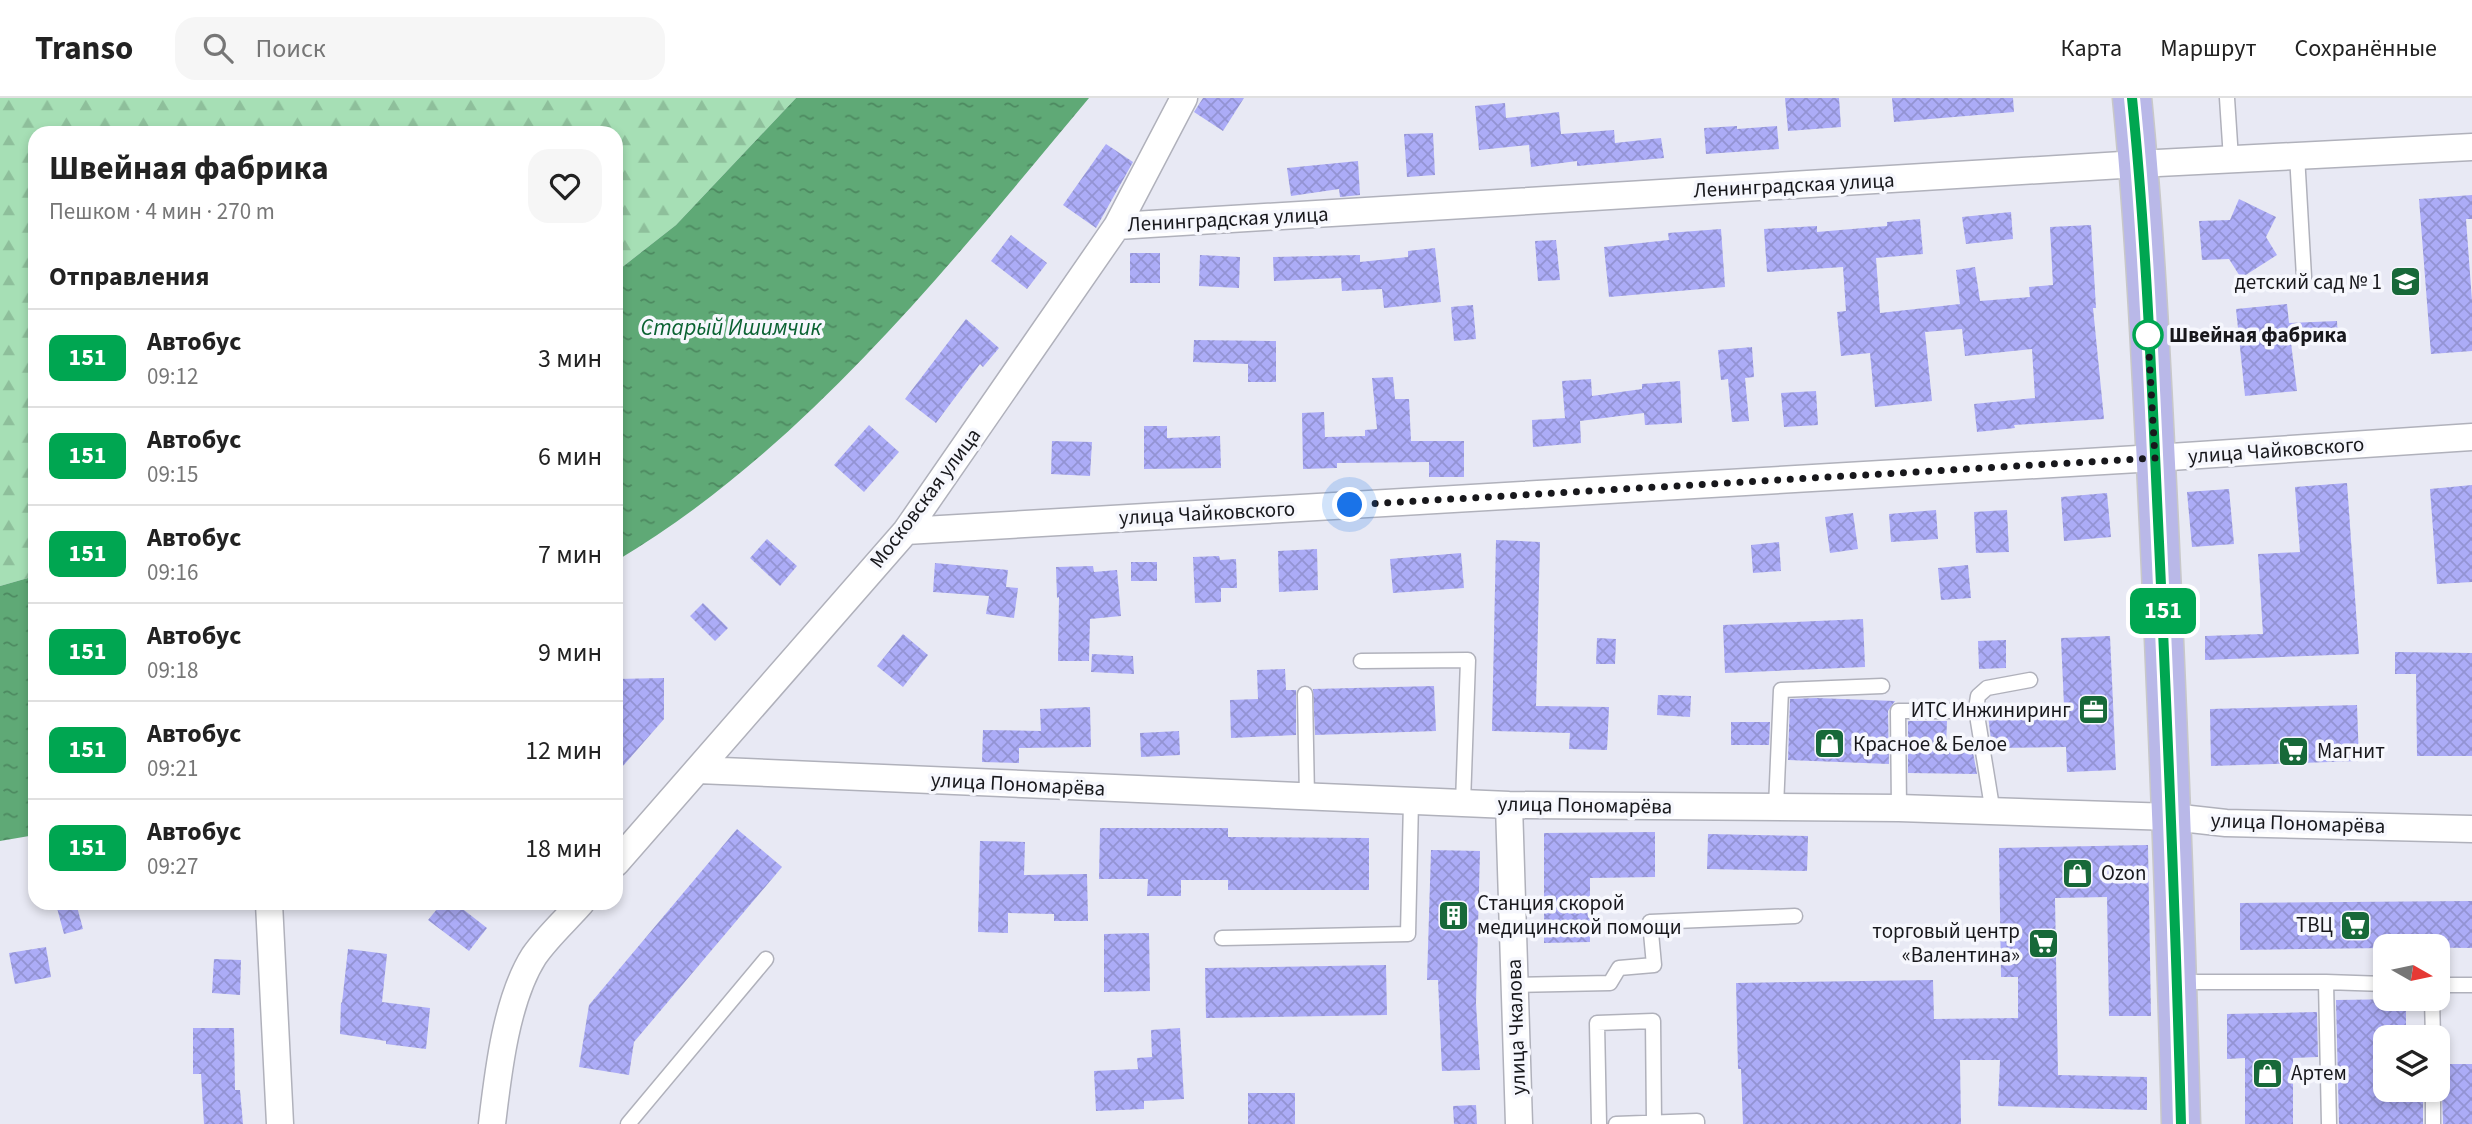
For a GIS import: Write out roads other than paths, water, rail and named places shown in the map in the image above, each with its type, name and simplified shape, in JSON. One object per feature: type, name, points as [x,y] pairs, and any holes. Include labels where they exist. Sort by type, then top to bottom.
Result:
[{"type":"main road","points":[[2132,98],[2155,458],[2172,817],[2181,1124]]},
{"type":"street","name":"Московская улица","points":[[623,855],[906,531],[1117,226],[1184,98]]},
{"type":"street","name":"Ленинградская улица","points":[[1117,226],[2138,164],[2472,147]]},
{"type":"street","name":"улица Чайковского","points":[[906,531],[2472,437]]},
{"type":"street","name":"улица Пономарёва","points":[[698,770],[1509,805],[1899,808],[2172,817],[2226,823],[2472,829]]},
{"type":"street","name":"улица Чкалова","points":[[1509,805],[1519,1124]]},
{"type":"street","points":[[269,910],[279,1124]]},
{"type":"street","points":[[492,1124],[498,1070],[513,1004],[534,956],[575,910]]},
{"type":"lane","points":[[2227,98],[2231,159]]},
{"type":"lane","points":[[2297,155],[2304,277]]},
{"type":"lane","points":[[1361,661],[1468,660],[1464,803]]},
{"type":"lane","points":[[1993,813],[1976,709],[1978,696],[1987,688],[2029,680]]},
{"type":"lane","points":[[1776,807],[1781,690],[1882,686]]},
{"type":"lane","points":[[1305,694],[1307,797]]},
{"type":"lane","points":[[1899,808],[1898,711],[1951,711]]},
{"type":"lane","points":[[1222,938],[1408,934],[1411,801]]},
{"type":"lane","points":[[1515,985],[1610,983],[1619,968],[1654,965],[1650,922],[1795,916]]},
{"type":"lane","points":[[628,1124],[766,959]]},
{"type":"lane","points":[[2177,982],[2373,984]]},
{"type":"lane","points":[[2326,982],[2329,1124]]},
{"type":"lane","points":[[2450,985],[2472,985]]},
{"type":"lane","points":[[1599,1124],[1597,1023],[1653,1021],[1654,1122]]},
{"type":"lane","points":[[2433,1102],[2433,1124]]},
{"type":"lane","points":[[1616,1124],[1697,1121],[1697,1124]]},
{"type":"water","name":"Старый Ишимчик","points":[[796,98],[1089,98],[928,288],[812,409],[750,465],[685,516],[623,556],[623,267],[676,225]]},
{"type":"water","points":[[28,578],[28,836],[0,841],[0,586]]},
{"type":"place","name":"детский сад № 1","points":[[2405,282]]},
{"type":"place","name":"Швейная фабрика","points":[[2148,335]]},
{"type":"place","name":"ИТС Инжиниринг","points":[[2094,710]]},
{"type":"place","name":"Красное & Белое","points":[[1830,744]]},
{"type":"place","name":"Магнит","points":[[2294,751]]},
{"type":"place","name":"Ozon","points":[[2078,873]]},
{"type":"place","name":"Станция скорой медицинской помощи","points":[[1454,915]]},
{"type":"place","name":"ТВЦ","points":[[2356,925]]},
{"type":"place","name":"торговый центр «Валентина»","points":[[2043,943]]},
{"type":"place","name":"Артем","points":[[2268,1073]]}]
